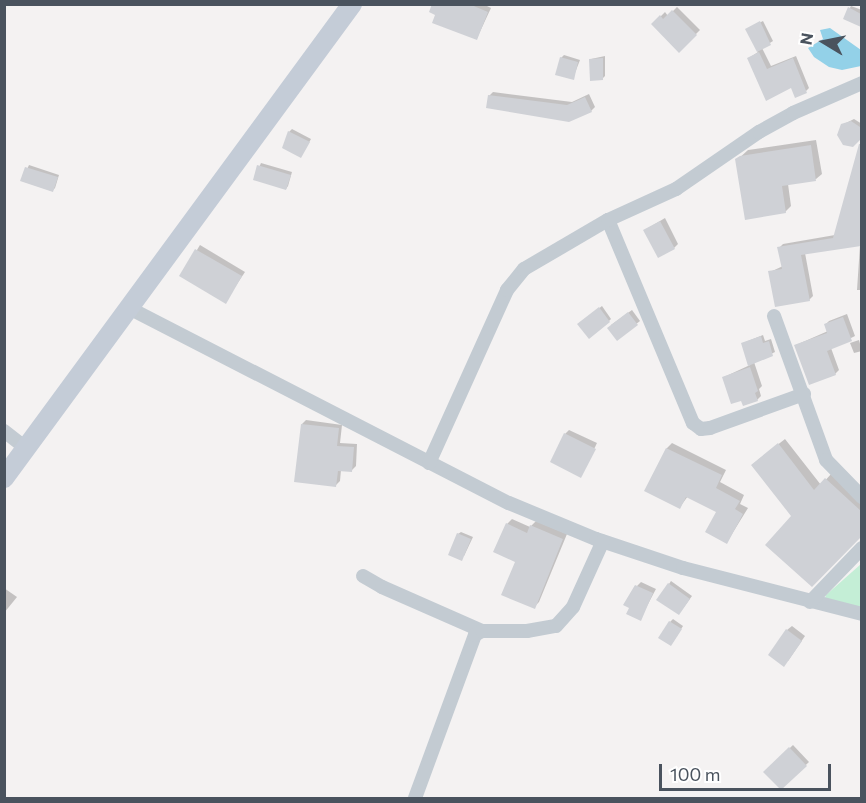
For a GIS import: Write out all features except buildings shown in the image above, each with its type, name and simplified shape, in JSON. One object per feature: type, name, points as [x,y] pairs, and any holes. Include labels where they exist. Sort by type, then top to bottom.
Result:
[{"type":"street","points":[[4,478],[352,4]]},
{"type":"street","points":[[429,463],[513,279],[524,269],[608,220],[676,189],[759,132],[793,113],[861,83]]},
{"type":"street","points":[[608,220],[693,423],[701,429],[710,428],[804,394]]},
{"type":"street","points":[[129,308],[509,503],[603,542],[683,568],[861,614]]},
{"type":"street","points":[[774,316],[826,460],[861,497]]},
{"type":"street","points":[[4,431],[26,448]]},
{"type":"street","points":[[415,798],[475,634],[482,631],[526,631],[556,626],[573,607],[603,542]]},
{"type":"street","points":[[810,602],[861,548]]},
{"type":"street","points":[[363,576],[382,587],[482,631]]},
{"type":"green space","points":[[861,564],[861,613],[825,598],[826,595]]},
{"type":"water","points":[[830,28],[861,50],[861,66],[842,70],[829,67],[814,57],[808,48],[823,39],[820,30]]}]
